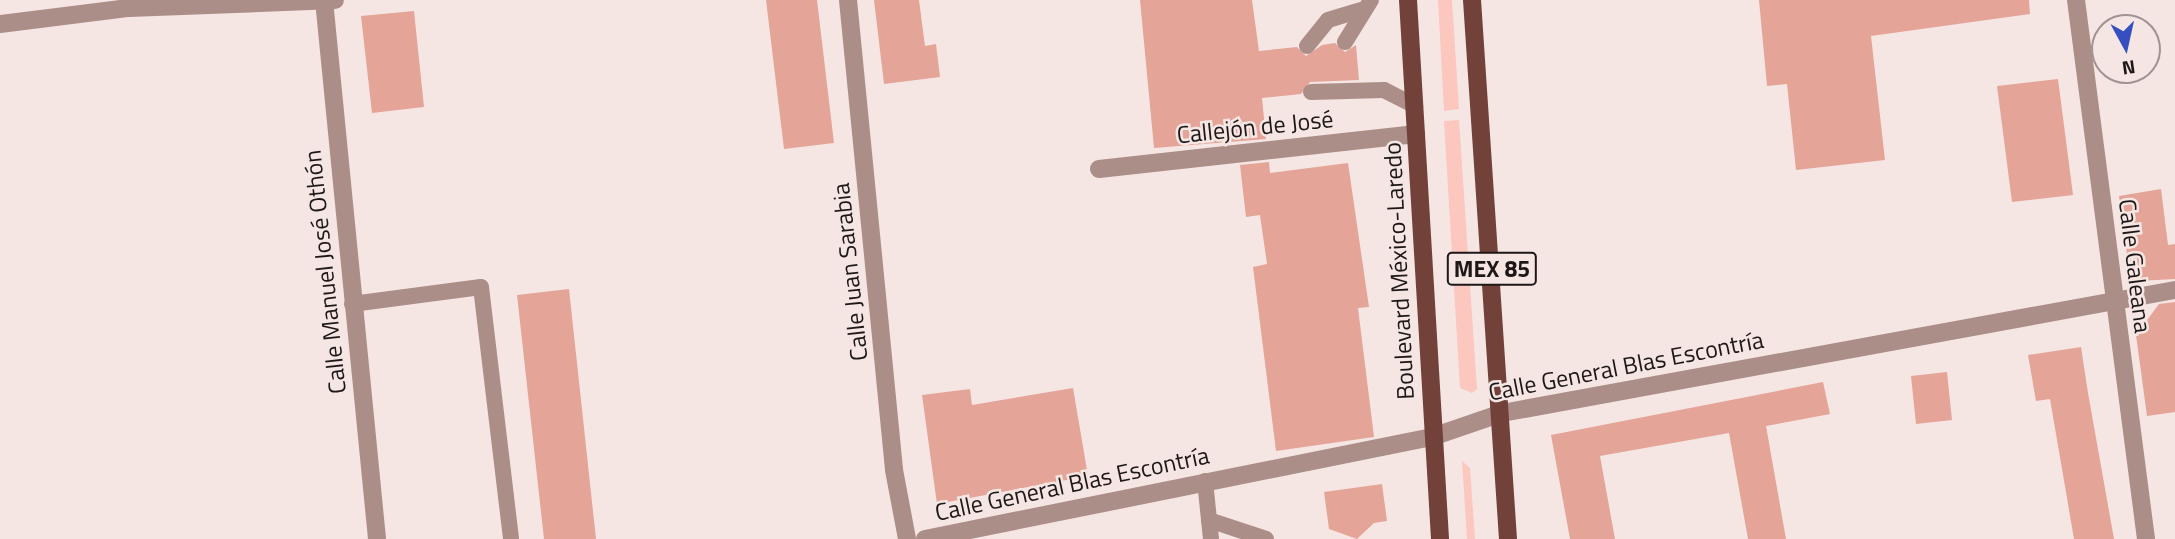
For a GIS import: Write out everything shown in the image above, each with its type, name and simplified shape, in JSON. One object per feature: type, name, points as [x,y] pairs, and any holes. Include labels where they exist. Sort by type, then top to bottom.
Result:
[{"type":"main road","name":"Boulevard México-Laredo","points":[[1408,0],[1440,539]]},
{"type":"main road","name":"MEX 85","points":[[1472,0],[1502,413],[1508,539]]},
{"type":"street","points":[[0,24],[129,8],[328,0]]},
{"type":"street","name":"Calle Manuel José Othón","points":[[328,0],[352,304],[377,539]]},
{"type":"street","name":"Calle Juan Sarabia","points":[[848,0],[894,470],[907,539]]},
{"type":"street","name":"Calle Galeana","points":[[2076,0],[2146,539]]},
{"type":"street","name":"Callejón de José","points":[[1099,169],[1416,134]]},
{"type":"street","name":"Calle General Blas Escontría","points":[[925,539],[1432,437],[1502,413],[2175,290]]},
{"type":"lane","points":[[1345,42],[1366,5]]},
{"type":"lane","points":[[1307,46],[1328,20],[1366,5]]},
{"type":"lane","points":[[1311,92],[1384,90],[1415,106]]},
{"type":"lane","points":[[352,304],[481,287],[511,539]]},
{"type":"lane","points":[[1205,481],[1211,539]]},
{"type":"lane","points":[[1209,520],[1266,539]]},
{"type":"shaded area","points":[[1438,0],[1452,0],[1459,109],[1444,111]]},
{"type":"shaded area","points":[[1459,120],[1477,389],[1472,393],[1460,388],[1444,121]]},
{"type":"shaded area","points":[[1462,461],[1470,468],[1475,539],[1467,539]]},
{"type":"building","points":[[766,0],[817,0],[834,143],[784,149]]},
{"type":"building","points":[[874,0],[919,0],[925,46],[936,44],[940,77],[884,84]]},
{"type":"building","points":[[1140,0],[1252,0],[1259,51],[1297,47],[1306,56],[1322,45],[1335,43],[1345,52],[1356,45],[1359,80],[1310,82],[1301,94],[1262,98],[1266,139],[1154,148]]},
{"type":"building","points":[[1759,0],[2029,0],[2030,14],[1871,36],[1885,160],[1796,170],[1787,84],[1767,86]]},
{"type":"building","points":[[414,11],[424,107],[372,113],[361,16]]},
{"type":"building","points":[[2058,79],[2073,195],[2012,202],[1997,86]]},
{"type":"building","points":[[1269,162],[1270,173],[1348,163],[1369,307],[1358,308],[1374,437],[1276,451],[1253,267],[1267,264],[1260,215],[1246,217],[1240,165]]},
{"type":"building","points":[[2161,189],[2168,245],[2175,244],[2175,279],[2138,281],[2129,269],[2119,196]]},
{"type":"building","points":[[569,289],[596,539],[544,539],[517,295]]},
{"type":"building","points":[[2175,302],[2175,412],[2147,416],[2136,335],[2159,304]]},
{"type":"building","points":[[2081,347],[2114,539],[2074,539],[2050,399],[2036,401],[2028,355]]},
{"type":"building","points":[[1947,372],[1952,420],[1916,424],[1911,376]]},
{"type":"building","points":[[1823,382],[1830,414],[1766,426],[1786,539],[1748,539],[1729,433],[1600,456],[1615,539],[1570,539],[1551,435]]},
{"type":"building","points":[[1073,388],[1088,476],[937,504],[922,395],[970,389],[972,405]]},
{"type":"building","points":[[1382,484],[1387,521],[1374,523],[1357,539],[1329,529],[1324,492]]}]
